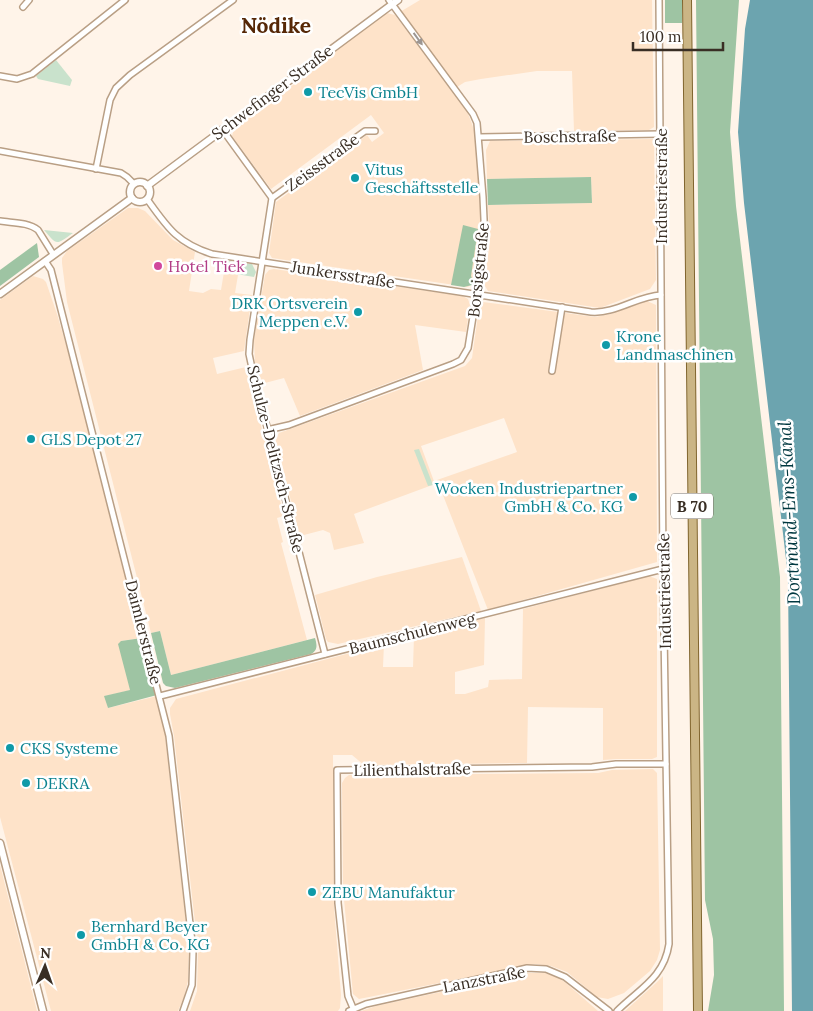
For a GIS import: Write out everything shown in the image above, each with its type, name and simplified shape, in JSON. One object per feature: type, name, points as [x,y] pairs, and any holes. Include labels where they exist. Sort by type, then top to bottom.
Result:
[{"type":"main road","name":"B 70","points":[[687,0],[698,1011]]},
{"type":"street","points":[[23,7],[29,0]]},
{"type":"street","points":[[0,76],[17,79],[32,74],[125,0]]},
{"type":"street","points":[[96,169],[110,100],[116,88],[130,75],[233,0]]},
{"type":"street","name":"Industriestraße","points":[[617,1011],[653,979],[661,968],[667,956],[669,929],[658,0]]},
{"type":"street","name":"Borsigstraße","points":[[267,430],[340,407],[461,360],[468,348],[485,242],[477,123],[473,114],[393,1]]},
{"type":"street","name":"Schwefinger Straße","points":[[147,186],[393,1]]},
{"type":"street","points":[[222,129],[272,198]]},
{"type":"street","name":"Zeissstraße","points":[[272,198],[365,131],[374,131]]},
{"type":"street","name":"Boschstraße","points":[[479,137],[660,134]]},
{"type":"street","points":[[0,151],[121,173],[134,184]]},
{"type":"street","points":[[142,182],[147,186],[150,193],[147,199],[140,202],[132,198],[130,192],[134,184],[142,182]]},
{"type":"street","points":[[0,294],[132,198]]},
{"type":"street","name":"Schulze-Delitzsch-Straße","points":[[272,198],[250,340],[250,354],[267,430],[325,654]]},
{"type":"street","name":"Junkersstraße","points":[[147,199],[163,222],[178,238],[194,248],[212,254],[600,313],[650,295],[661,294]]},
{"type":"street","points":[[0,221],[35,227],[53,254]]},
{"type":"street","name":"Daimlerstraße","points":[[45,261],[52,270],[169,736],[194,968],[192,986],[183,1011]]},
{"type":"street","points":[[552,371],[562,307]]},
{"type":"street","name":"Baumschulenweg","points":[[160,696],[664,569]]},
{"type":"street","name":"Lilienthalstraße","points":[[351,1010],[338,903],[337,770],[592,767],[616,764],[666,764]]},
{"type":"street","points":[[0,842],[3,863],[43,1011]]},
{"type":"street","name":"Lanzstraße","points":[[351,1010],[366,1004],[527,968],[546,969],[566,976],[609,1011]]},
{"type":"shaded area","points":[[420,0],[652,0],[654,127],[649,130],[574,131],[572,71],[537,71],[465,82],[457,87],[400,12]]},
{"type":"shaded area","points":[[387,13],[395,15],[467,111],[476,137],[483,231],[477,279],[468,287],[272,258],[269,253],[276,202],[367,135],[372,142],[384,133],[371,115],[271,189],[232,136],[234,129],[324,62],[323,59]]},
{"type":"shaded area","points":[[654,139],[656,280],[650,289],[600,308],[488,291],[484,282],[490,242],[488,205],[592,203],[591,177],[487,179],[486,150],[490,141]]},
{"type":"shaded area","points":[[128,208],[138,208],[145,211],[173,240],[195,252],[189,291],[203,293],[211,289],[221,290],[224,272],[238,275],[235,293],[252,295],[244,351],[213,358],[217,374],[246,367],[284,516],[277,518],[283,542],[281,543],[307,640],[171,675],[160,631],[151,633],[67,302],[62,263],[62,258],[67,251]]},
{"type":"shaded area","points":[[274,269],[463,296],[468,299],[470,305],[466,332],[415,325],[423,370],[300,416],[284,378],[261,384],[255,363],[254,340],[265,275],[269,270]]},
{"type":"shaded area","points":[[33,276],[46,282],[57,314],[142,638],[121,641],[131,690],[105,696],[108,708],[157,696],[162,717],[189,950],[188,981],[178,1011],[51,1011],[0,817],[0,300]]},
{"type":"shaded area","points":[[647,301],[656,305],[657,562],[488,610],[437,480],[517,452],[504,418],[421,446],[435,484],[354,514],[364,543],[334,550],[330,533],[323,530],[300,536],[276,443],[279,433],[465,366],[472,358],[479,308],[483,302],[595,317],[611,314]]},
{"type":"shaded area","points":[[462,557],[481,611],[338,644],[328,642],[326,639],[315,595],[377,577]]},
{"type":"shaded area","points":[[649,576],[657,579],[657,757],[652,759],[603,760],[603,708],[528,707],[527,763],[364,765],[352,755],[333,755],[334,907],[341,995],[340,1008],[338,1011],[190,1011],[197,991],[198,949],[170,714],[170,708],[176,699],[384,644],[383,667],[413,667],[414,636],[485,618],[484,665],[455,672],[455,694],[465,694],[488,687],[489,680],[522,679],[523,609]]},
{"type":"shaded area","points":[[653,769],[657,773],[660,950],[657,960],[650,971],[624,993],[608,999],[597,997],[567,972],[551,966],[535,964],[359,999],[353,994],[343,889],[342,783],[349,775],[598,773],[612,770]]},
{"type":"shaded area","points":[[0,865],[25,963],[37,1011],[0,1011]]},
{"type":"shaded area","points":[[528,973],[545,973],[559,978],[598,1011],[361,1011],[376,1006]]},
{"type":"shaded area","points":[[663,976],[663,1011],[625,1011],[656,983]]},
{"type":"green space","points":[[665,0],[682,0],[682,23],[665,23]]},
{"type":"green space","points":[[696,0],[739,0],[730,132],[736,206],[780,577],[784,1011],[708,1011],[714,975],[713,939],[705,900]]},
{"type":"green space","points":[[56,60],[72,80],[70,86],[38,79],[36,76]]},
{"type":"green space","points":[[591,177],[592,203],[488,205],[487,179]]},
{"type":"green space","points":[[463,225],[478,229],[471,276],[474,282],[472,285],[464,287],[451,285]]},
{"type":"green space","points":[[44,230],[73,233],[57,242],[51,239]]},
{"type":"green space","points":[[37,243],[39,257],[0,286],[0,270]]},
{"type":"green space","points":[[226,261],[252,264],[256,272],[254,277],[224,272]]},
{"type":"green space","points":[[419,449],[433,485],[428,486],[414,450]]},
{"type":"green space","points":[[160,631],[171,675],[315,638],[316,647],[315,651],[311,654],[175,688],[166,686],[163,683],[151,633]]},
{"type":"green space","points":[[142,638],[157,695],[108,708],[104,696],[130,690],[118,644],[121,641]]},
{"type":"water","name":"Dortmund-Ems-Kanal","points":[[750,0],[813,0],[813,1011],[792,1011],[788,576],[744,203],[738,132],[745,29]]},
{"type":"place","name":"TecVis GmbH","points":[[308,92]]},
{"type":"place","name":"Vitus Geschäftsstelle","points":[[355,178]]},
{"type":"place","name":"Hotel Tiek","points":[[158,266]]},
{"type":"place","name":"DRK Ortsverein Meppen e.V.","points":[[358,312]]},
{"type":"place","name":"Krone Landmaschinen","points":[[606,345]]},
{"type":"place","name":"GLS Depot 27","points":[[31,439]]},
{"type":"place","name":"Wocken Industriepartner GmbH & Co. KG","points":[[633,497]]},
{"type":"place","name":"CKS Systeme","points":[[10,748]]},
{"type":"place","name":"DEKRA","points":[[26,783]]},
{"type":"place","name":"ZEBU Manufaktur","points":[[312,892]]},
{"type":"place","name":"Bernhard Beyer GmbH & Co. KG","points":[[81,935]]},
{"type":"district","name":"Nödike","points":[[276,25]]}]
